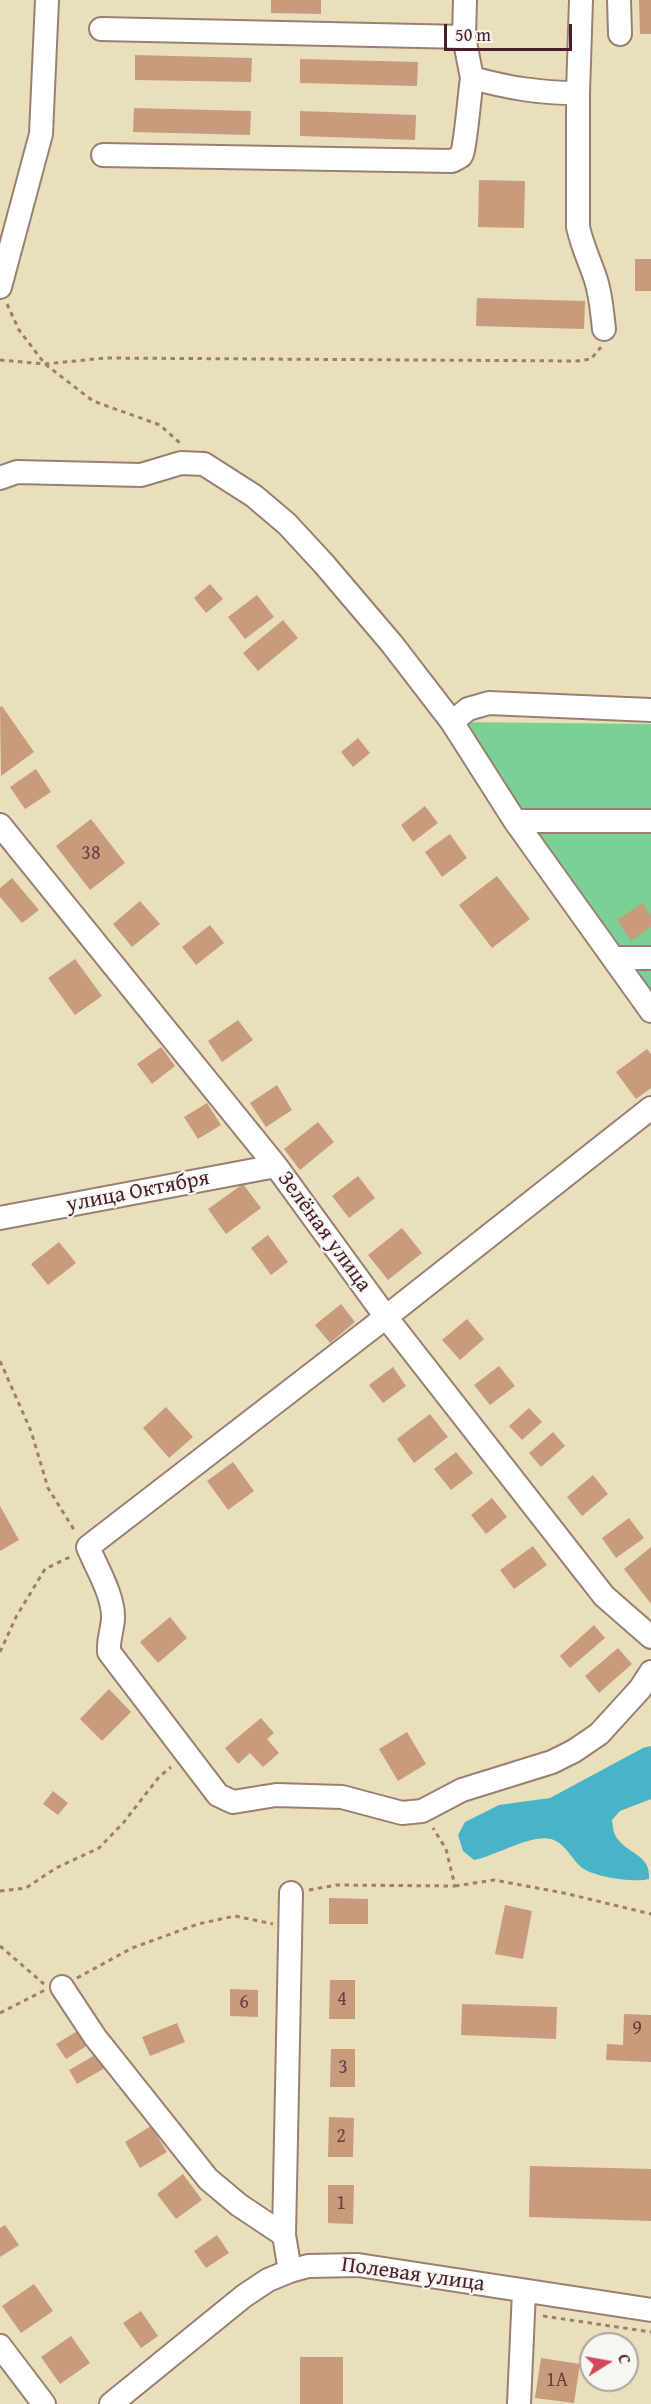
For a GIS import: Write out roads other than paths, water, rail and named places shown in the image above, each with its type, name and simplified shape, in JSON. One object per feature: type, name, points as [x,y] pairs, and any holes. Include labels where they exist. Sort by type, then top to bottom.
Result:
[{"type":"street","points":[[2,293],[40,134],[47,0]]},
{"type":"street","points":[[103,155],[452,161],[460,157],[465,148],[466,114],[472,78],[464,37],[465,0]]},
{"type":"street","points":[[581,0],[578,227],[597,285],[604,330]]},
{"type":"street","points":[[619,0],[620,34]]},
{"type":"street","points":[[101,28],[464,37]]},
{"type":"street","points":[[472,78],[517,90],[578,93]]},
{"type":"street","points":[[0,478],[17,472],[141,475],[182,463],[204,464],[254,496],[287,524],[324,564],[384,635],[452,722],[515,820],[651,1011]]},
{"type":"street","points":[[452,722],[468,709],[489,703],[651,710]]},
{"type":"street","points":[[515,820],[651,820]]},
{"type":"street","name":"Зелёная улица","points":[[0,825],[276,1166],[386,1317],[604,1596],[651,1637]]},
{"type":"street","points":[[613,958],[651,958]]},
{"type":"street","points":[[651,1108],[386,1317],[88,1547],[110,1600],[113,1619],[108,1640],[110,1652],[218,1795],[233,1802],[276,1796],[342,1797],[402,1813],[422,1811],[462,1790],[552,1762],[574,1751],[599,1734],[640,1689],[651,1671]]},
{"type":"street","name":"улица Октября","points":[[0,1218],[276,1166]]},
{"type":"street","points":[[290,2271],[284,2235],[291,1893]]},
{"type":"street","points":[[62,1986],[95,2037],[208,2179],[239,2205],[284,2235]]},
{"type":"street","name":"Полевая улица","points":[[111,2404],[244,2296],[268,2280],[308,2266],[358,2265],[524,2302],[651,2310]]},
{"type":"street","points":[[519,2404],[524,2302]]},
{"type":"street","points":[[0,2346],[44,2404]]},
{"type":"water","points":[[651,1746],[651,1799],[620,1811],[612,1820],[617,1838],[646,1864],[649,1879],[614,1878],[587,1871],[564,1847],[551,1839],[543,1838],[523,1842],[474,1860],[463,1851],[458,1835],[465,1822],[499,1805],[550,1798],[643,1748]]}]
